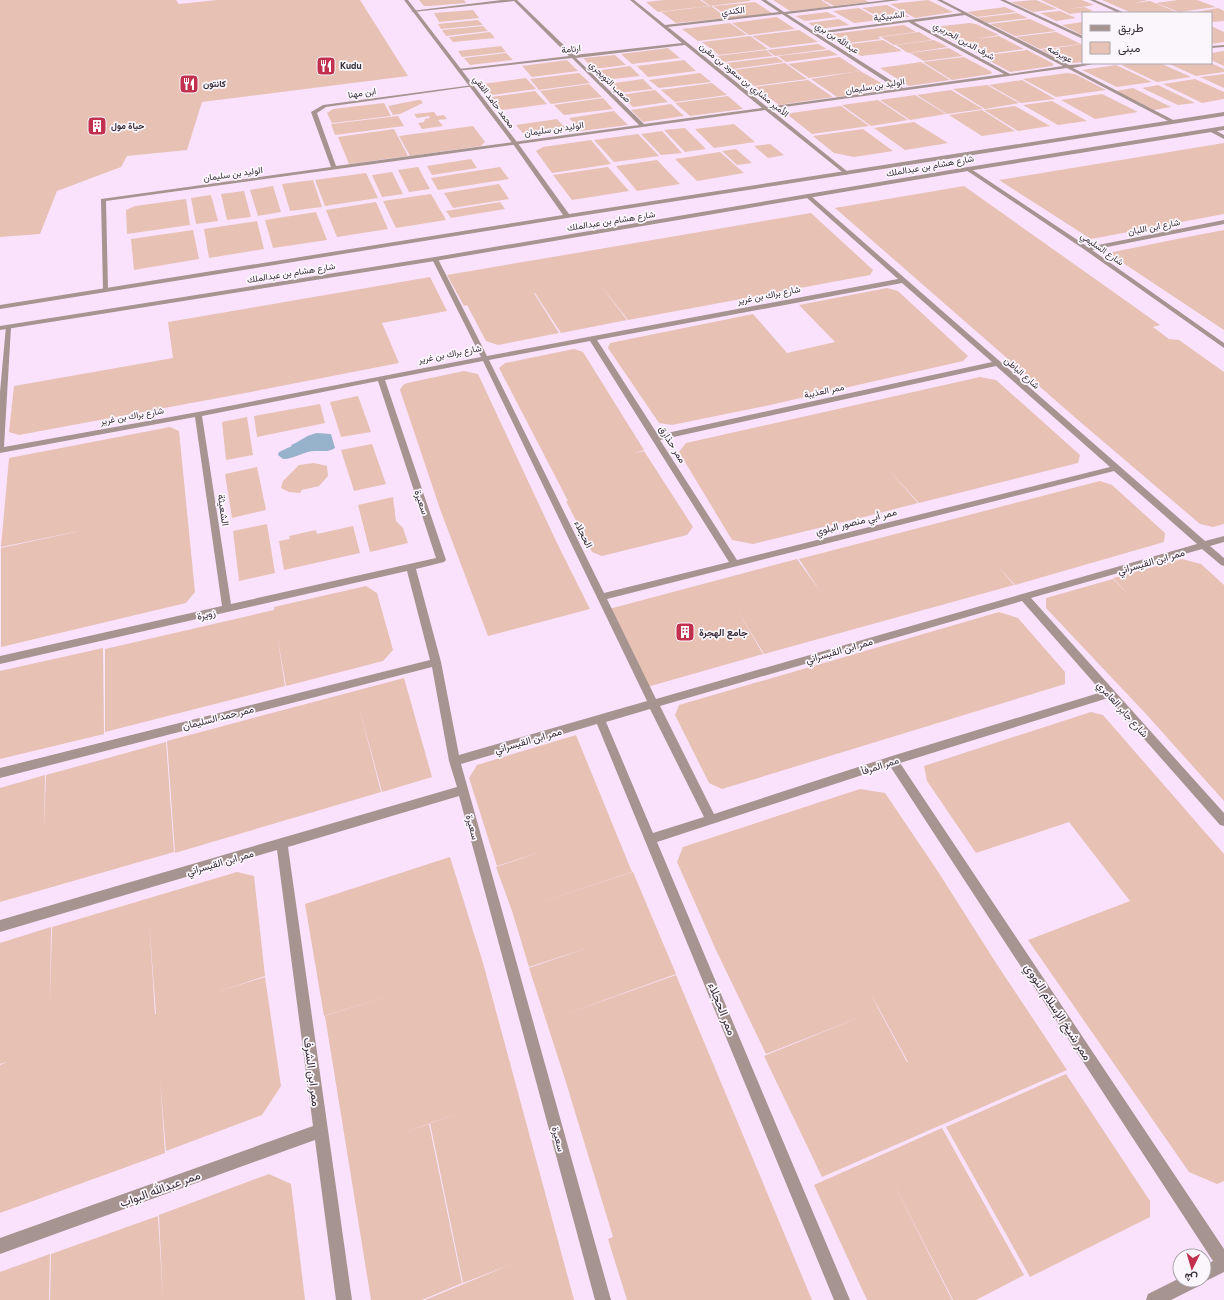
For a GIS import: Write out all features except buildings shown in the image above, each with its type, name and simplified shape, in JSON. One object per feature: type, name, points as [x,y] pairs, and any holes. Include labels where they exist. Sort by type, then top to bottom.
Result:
[{"type":"street","name":"محمد حامد الفقي","points":[[406,0],[459,70],[473,86],[567,216]]},
{"type":"street","points":[[414,11],[514,0]]},
{"type":"street","name":"صعب التويجري","points":[[514,0],[642,125]]},
{"type":"street","name":"الأمير مشاري بن سعود بن مقرن","points":[[632,0],[846,173]]},
{"type":"street","name":"عبدالله بن بري","points":[[763,0],[902,90]]},
{"type":"street","name":"الكندي","points":[[665,26],[898,0]]},
{"type":"street","name":"عويرضه","points":[[939,0],[1174,122]]},
{"type":"street","points":[[1002,0],[1082,38]]},
{"type":"street","points":[[1092,0],[1121,12]]},
{"type":"street","name":"الشبيكية","points":[[814,33],[966,14]]},
{"type":"street","name":"شرف الدين الحريري","points":[[911,22],[1009,75]]},
{"type":"street","name":"ارتامة","points":[[459,70],[685,44]]},
{"type":"street","points":[[1212,47],[1224,46]]},
{"type":"street","name":"الوليد بن سليمان","points":[[105,289],[103,200],[1088,64]]},
{"type":"street","name":"ابن مهنا","points":[[334,169],[314,112],[325,106],[473,86]]},
{"type":"street","name":"شارع هشام بن عبدالملك","points":[[0,307],[567,216],[1224,114]]},
{"type":"street","name":"شارع هشام بن عبدالملك","points":[[4,327],[435,259],[968,169],[1224,128]]},
{"type":"street","points":[[1211,130],[1224,137]]},
{"type":"street","name":"شارع السليمي","points":[[968,169],[1087,249],[1224,346]]},
{"type":"street","name":"شارع الباطن","points":[[809,197],[905,280],[997,364],[1224,563]]},
{"type":"street","name":"شارع ابن اللبان","points":[[1087,249],[1224,222]]},
{"type":"street","name":"الحجلاء","points":[[435,259],[486,358],[603,597],[652,704],[711,820]]},
{"type":"street","name":"شارع براك بن غرير","points":[[0,450],[905,280]]},
{"type":"street","points":[[0,450],[4,327]]},
{"type":"street","name":"ممر حذارق","points":[[592,338],[734,563]]},
{"type":"street","name":"ممر العذيبة","points":[[656,438],[997,364]]},
{"type":"street","name":"سعيرة","points":[[381,378],[442,560],[411,567],[436,662],[455,761],[603,1300]]},
{"type":"street","name":"الشعيثة","points":[[198,414],[227,609]]},
{"type":"street","name":"ممر أبي منصور البلوي","points":[[603,597],[1115,468]]},
{"type":"street","name":"ممر ابن القيسراني","points":[[455,761],[1224,540]]},
{"type":"street","name":"زويرة","points":[[0,660],[411,567]]},
{"type":"street","name":"شارع جابر العامري","points":[[1024,597],[1224,821]]},
{"type":"street","name":"ممر حمد السليمان","points":[[0,773],[436,662]]},
{"type":"street","name":"ممر المرفأ","points":[[651,839],[892,761],[1109,694]]},
{"type":"street","name":"ممر الحجلاء","points":[[600,719],[842,1300]]},
{"type":"street","name":"ممر شيخ الإسلام النووي","points":[[892,761],[1224,1264]]},
{"type":"street","name":"ممر ابن القيسراني","points":[[0,926],[463,790]]},
{"type":"street","name":"ممر ابن الشرف","points":[[282,844],[344,1300]]},
{"type":"street","name":"ممر عبدالله البواب","points":[[0,1246],[320,1131]]},
{"type":"street","points":[[1212,1270],[1224,1264]]},
{"type":"street","points":[[1154,1300],[1177,1288]]},
{"type":"water","points":[[317,433],[331,434],[335,448],[329,451],[308,452],[287,459],[283,459],[278,455],[279,452],[292,446],[291,445]]},
{"type":"place","name":"Kudu","points":[[326,66]]},
{"type":"place","name":"كانتون","points":[[189,84]]},
{"type":"place","name":"حياة مول","points":[[97,126]]},
{"type":"place","name":"جامع الهجرة","points":[[685,632]]}]
